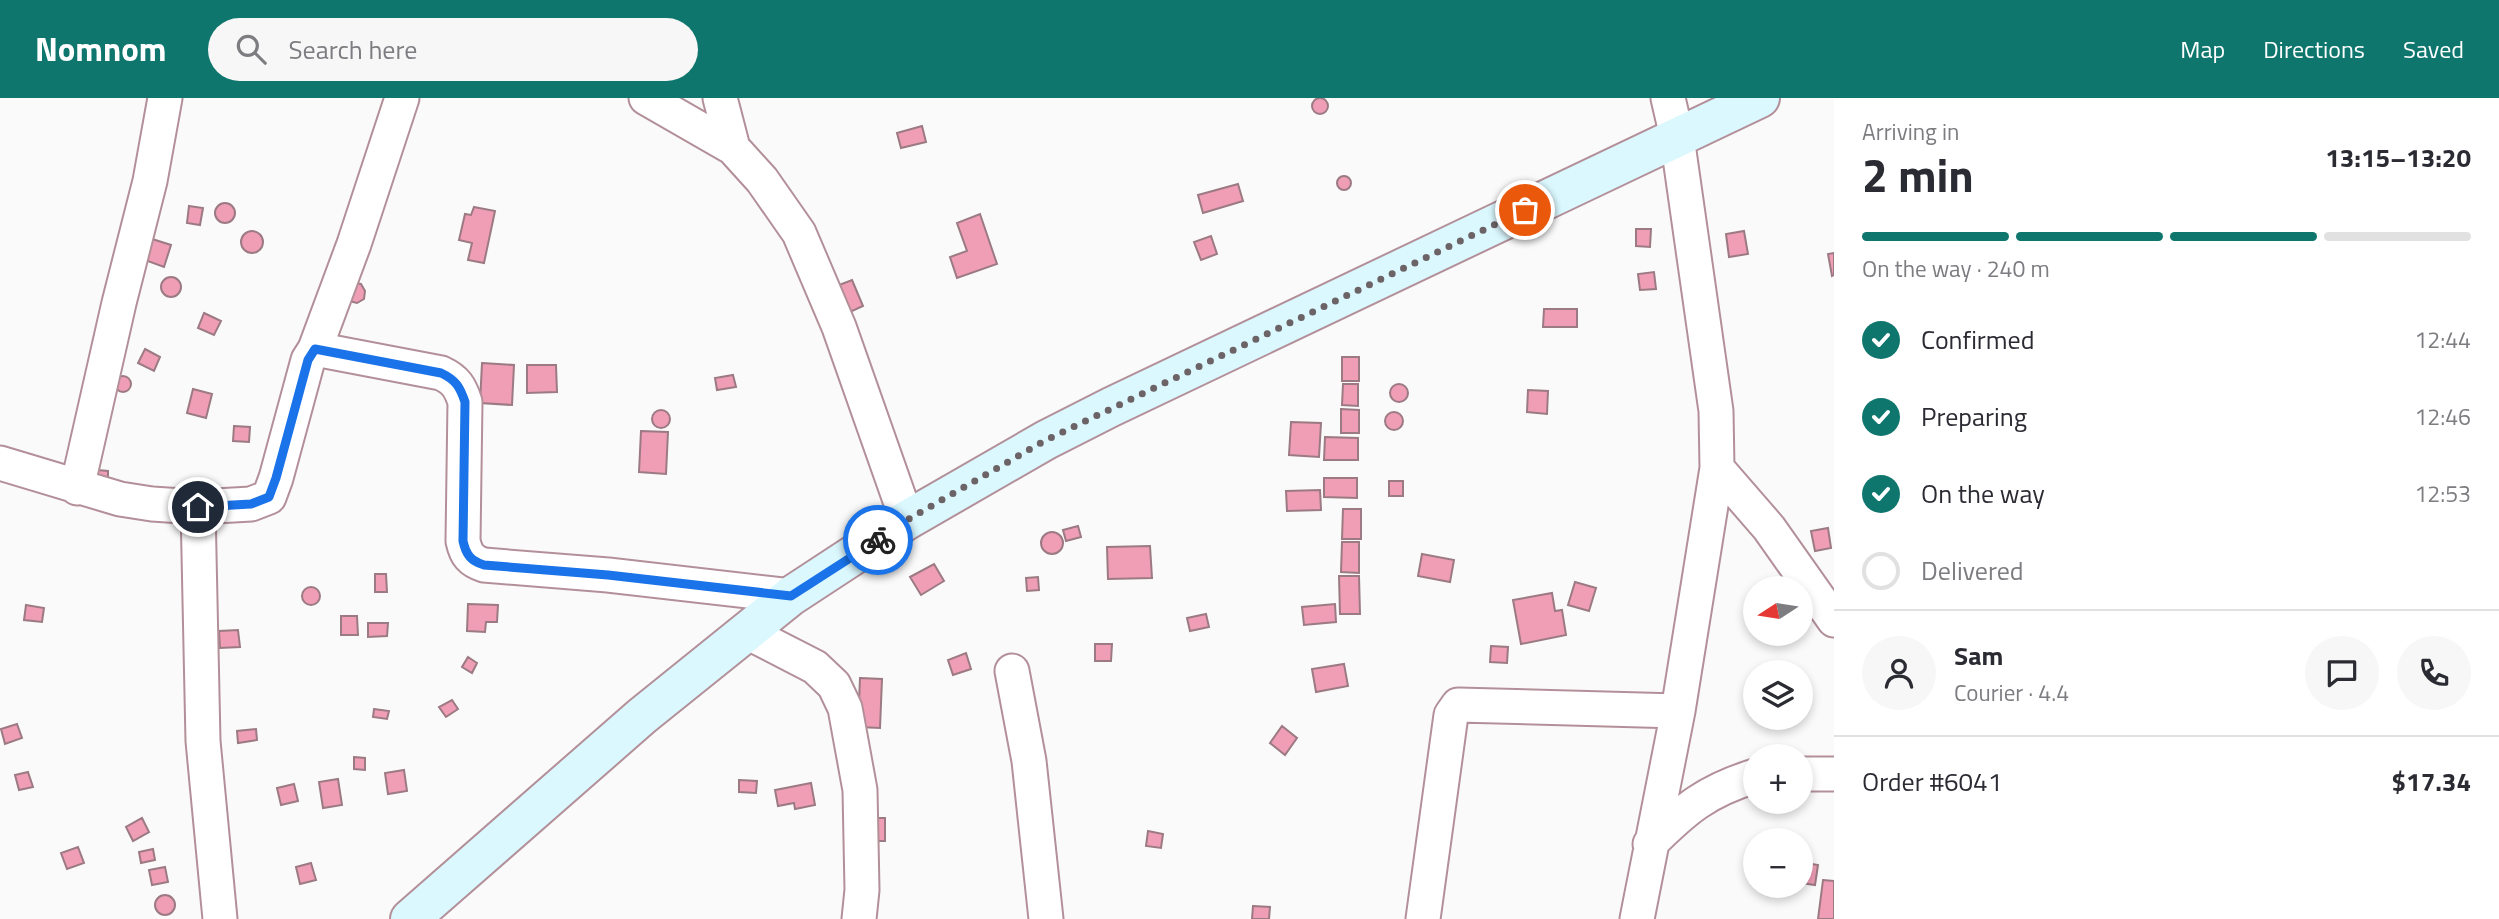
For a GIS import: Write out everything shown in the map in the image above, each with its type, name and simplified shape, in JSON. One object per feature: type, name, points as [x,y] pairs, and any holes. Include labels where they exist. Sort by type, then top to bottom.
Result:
[{"type":"street","points":[[77,488],[118,303],[150,181],[165,98]]},
{"type":"street","points":[[0,463],[120,499],[198,507],[251,504],[269,497],[308,360],[315,349],[354,244],[402,98]]},
{"type":"street","points":[[646,98],[733,148],[762,180],[799,233],[839,327],[907,520]]},
{"type":"street","points":[[720,98],[733,148]]},
{"type":"street","points":[[1637,919],[1678,711],[1717,468],[1716,411],[1677,137],[1668,98]]},
{"type":"street","points":[[410,919],[642,716],[791,596],[907,520],[1046,440],[1111,407],[1760,98]]},
{"type":"street","points":[[315,349],[441,373],[453,379],[461,388],[465,402],[463,541],[466,554],[474,562],[791,596]]},
{"type":"street","points":[[1717,468],[1769,528],[1834,620]]},
{"type":"street","points":[[198,507],[203,741],[220,919]]},
{"type":"street","points":[[747,632],[816,667],[834,685],[845,708],[860,790],[862,890],[859,919]]},
{"type":"street","points":[[1012,671],[1030,761],[1046,919]]},
{"type":"street","points":[[1423,919],[1451,715],[1458,705],[1678,711]]},
{"type":"street","points":[[1813,774],[1834,774]]},
{"type":"street","points":[[1650,844],[1681,813],[1712,792],[1743,780]]},
{"type":"building","points":[[1317,98],[1323,98],[1328,106],[1326,112],[1317,114],[1312,109],[1312,103]]},
{"type":"building","points":[[922,126],[926,142],[901,148],[897,133]]},
{"type":"building","points":[[1341,176],[1347,176],[1351,183],[1347,190],[1341,190],[1337,186],[1337,180]]},
{"type":"building","points":[[1238,184],[1243,201],[1203,213],[1198,195]]},
{"type":"building","points":[[225,203],[232,206],[235,213],[232,220],[225,223],[218,220],[215,213],[218,206]]},
{"type":"building","points":[[189,206],[203,208],[200,225],[187,223]]},
{"type":"building","points":[[474,207],[495,211],[484,263],[468,260],[472,243],[459,240],[465,214],[471,215]]},
{"type":"building","points":[[980,214],[997,264],[957,278],[950,257],[967,251],[957,223]]},
{"type":"building","points":[[1636,229],[1651,229],[1650,247],[1636,246]]},
{"type":"building","points":[[248,231],[256,231],[263,238],[263,246],[256,253],[248,253],[241,246],[241,238]]},
{"type":"building","points":[[1744,231],[1748,254],[1729,257],[1726,234]]},
{"type":"building","points":[[1211,236],[1217,254],[1201,260],[1194,242]]},
{"type":"building","points":[[149,238],[171,245],[164,267],[142,259]]},
{"type":"building","points":[[1834,253],[1834,275],[1832,276],[1828,254]]},
{"type":"building","points":[[1654,272],[1656,289],[1640,290],[1638,274]]},
{"type":"building","points":[[171,277],[178,280],[181,287],[178,294],[171,297],[164,294],[161,287],[164,280]]},
{"type":"building","points":[[852,280],[863,306],[850,312],[839,285]]},
{"type":"building","points":[[354,283],[361,284],[365,291],[364,299],[357,303],[349,301]]},
{"type":"building","points":[[1544,309],[1577,309],[1577,327],[1543,327]]},
{"type":"building","points":[[204,313],[221,321],[214,335],[198,328]]},
{"type":"building","points":[[145,349],[160,357],[154,371],[138,363]]},
{"type":"building","points":[[1342,357],[1359,357],[1359,381],[1342,381]]},
{"type":"building","points":[[482,363],[514,365],[512,405],[480,403]]},
{"type":"building","points":[[527,365],[556,365],[557,392],[527,393]]},
{"type":"building","points":[[733,375],[736,387],[717,390],[715,378]]},
{"type":"building","points":[[120,376],[126,376],[131,384],[129,390],[120,392],[115,387],[115,381]]},
{"type":"building","points":[[1343,384],[1358,384],[1358,406],[1342,405]]},
{"type":"building","points":[[1399,384],[1405,387],[1408,393],[1405,399],[1399,402],[1393,399],[1390,393],[1393,387]]},
{"type":"building","points":[[193,389],[212,394],[206,418],[187,413]]},
{"type":"building","points":[[1528,390],[1548,391],[1547,414],[1527,412]]},
{"type":"building","points":[[1341,409],[1359,410],[1359,433],[1341,433]]},
{"type":"building","points":[[661,410],[667,413],[670,419],[667,425],[661,428],[655,425],[652,419],[655,413]]},
{"type":"building","points":[[1390,412],[1398,412],[1403,421],[1401,428],[1390,430],[1385,425],[1385,417]]},
{"type":"building","points":[[1291,422],[1321,423],[1319,457],[1289,455]]},
{"type":"building","points":[[234,426],[250,427],[249,442],[233,441]]},
{"type":"building","points":[[641,431],[668,432],[666,474],[639,472]]},
{"type":"building","points":[[1325,437],[1358,438],[1358,460],[1324,460]]},
{"type":"building","points":[[97,470],[108,471],[108,482],[96,482]]},
{"type":"building","points":[[1324,478],[1357,478],[1357,498],[1324,497]]},
{"type":"building","points":[[1389,481],[1403,481],[1403,496],[1389,496]]},
{"type":"building","points":[[1320,490],[1321,510],[1287,511],[1286,491]]},
{"type":"building","points":[[1343,509],[1361,509],[1361,539],[1342,539]]},
{"type":"building","points":[[1078,526],[1081,537],[1066,541],[1063,530]]},
{"type":"building","points":[[1828,528],[1831,548],[1815,551],[1811,531]]},
{"type":"building","points":[[1052,532],[1062,539],[1063,543],[1056,553],[1052,554],[1042,547],[1041,543],[1048,533]]},
{"type":"building","points":[[1342,542],[1359,542],[1359,573],[1341,572]]},
{"type":"building","points":[[1150,546],[1152,578],[1108,579],[1107,547]]},
{"type":"building","points":[[1422,554],[1454,560],[1450,582],[1418,576]]},
{"type":"building","points":[[934,564],[944,581],[921,595],[910,577]]},
{"type":"building","points":[[375,574],[386,574],[387,592],[375,592]]},
{"type":"building","points":[[1339,576],[1359,576],[1360,614],[1340,614]]},
{"type":"building","points":[[1038,577],[1039,590],[1027,591],[1026,578]]},
{"type":"building","points":[[1575,582],[1596,588],[1589,611],[1568,605]]},
{"type":"building","points":[[311,587],[317,590],[320,596],[317,602],[311,605],[305,602],[302,596],[305,590]]},
{"type":"building","points":[[1552,593],[1555,611],[1562,610],[1566,635],[1521,644],[1513,600]]},
{"type":"building","points":[[468,604],[498,605],[497,622],[486,622],[485,632],[467,631]]},
{"type":"building","points":[[1335,604],[1336,622],[1304,625],[1302,607]]},
{"type":"building","points":[[26,605],[44,608],[42,622],[24,620]]},
{"type":"building","points":[[1206,614],[1209,627],[1190,631],[1187,618]]},
{"type":"building","points":[[341,616],[357,616],[358,635],[341,635]]},
{"type":"building","points":[[368,623],[388,623],[387,636],[368,637]]},
{"type":"building","points":[[238,630],[240,647],[220,648],[219,631]]},
{"type":"building","points":[[1095,644],[1112,644],[1111,661],[1095,661]]},
{"type":"building","points":[[1491,646],[1508,647],[1507,663],[1490,662]]},
{"type":"building","points":[[966,653],[971,669],[953,675],[948,660]]},
{"type":"building","points":[[468,657],[477,663],[472,673],[462,667]]},
{"type":"building","points":[[1344,664],[1348,686],[1316,692],[1312,669]]},
{"type":"building","points":[[860,678],[882,679],[880,728],[858,727]]},
{"type":"building","points":[[452,700],[458,709],[446,717],[439,707]]},
{"type":"building","points":[[374,709],[389,711],[387,719],[373,717]]},
{"type":"building","points":[[17,724],[22,738],[5,744],[1,729]]},
{"type":"building","points":[[1282,726],[1297,738],[1285,755],[1270,743]]},
{"type":"building","points":[[256,729],[257,740],[238,743],[237,731]]},
{"type":"building","points":[[354,757],[365,758],[365,770],[354,769]]},
{"type":"building","points":[[404,770],[407,791],[388,794],[385,773]]},
{"type":"building","points":[[28,772],[33,787],[19,790],[15,775]]},
{"type":"building","points":[[338,779],[342,805],[323,808],[319,782]]},
{"type":"building","points":[[739,780],[757,781],[756,793],[739,792]]},
{"type":"building","points":[[811,783],[815,805],[795,809],[794,803],[778,806],[775,790]]},
{"type":"building","points":[[294,784],[298,801],[281,805],[277,788]]},
{"type":"building","points":[[142,818],[149,832],[133,841],[126,827]]},
{"type":"building","points":[[869,818],[885,818],[885,841],[869,841]]},
{"type":"building","points":[[1148,831],[1163,834],[1161,848],[1146,846]]},
{"type":"building","points":[[78,847],[84,863],[67,869],[61,853]]},
{"type":"building","points":[[153,849],[155,860],[141,863],[139,852]]},
{"type":"building","points":[[311,863],[316,880],[300,884],[296,867]]},
{"type":"building","points":[[1813,864],[1818,865],[1813,885]]},
{"type":"building","points":[[165,867],[168,882],[152,885],[149,870]]},
{"type":"building","points":[[1823,880],[1834,881],[1834,919],[1818,919]]},
{"type":"building","points":[[165,895],[172,898],[175,905],[172,912],[165,915],[158,912],[155,905],[158,898]]},
{"type":"building","points":[[1253,906],[1270,907],[1269,919],[1252,919]]},
{"type":"way so far","points":[[878,540],[907,520],[1046,440],[1525,210]]},
{"type":"route","points":[[198,507],[251,504],[269,497],[308,360],[315,349],[441,373],[453,379],[461,388],[465,402],[463,541],[466,554],[474,562],[791,596],[878,540]]}]
